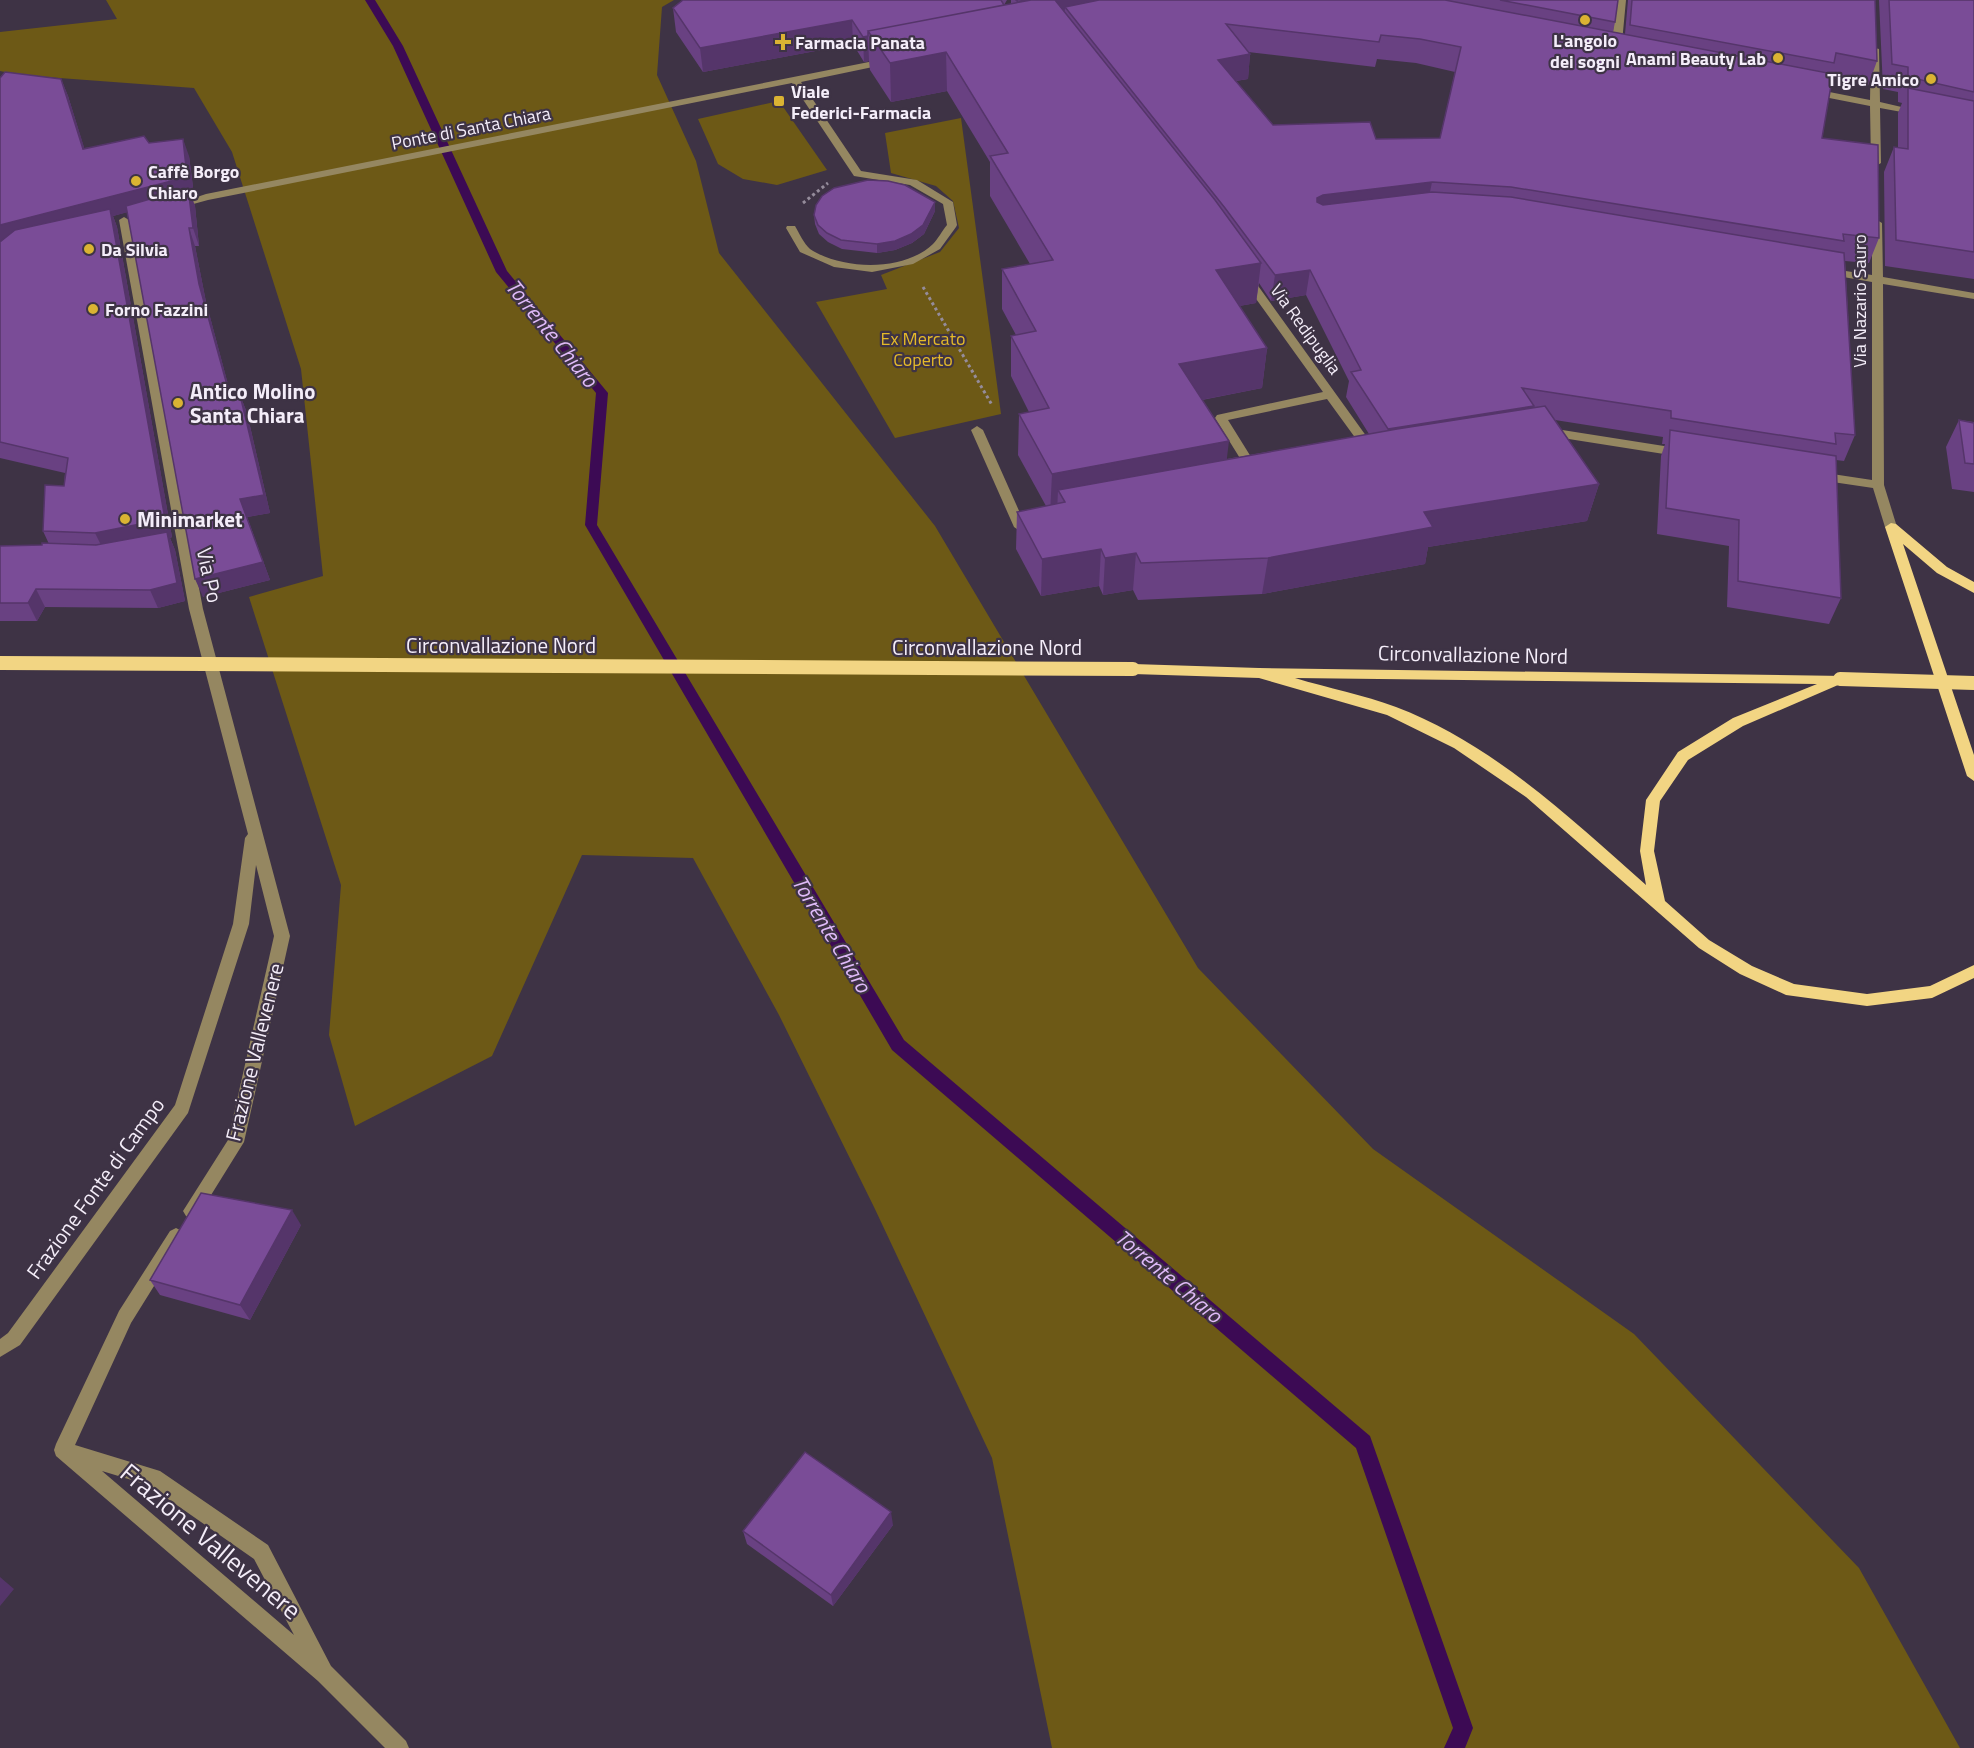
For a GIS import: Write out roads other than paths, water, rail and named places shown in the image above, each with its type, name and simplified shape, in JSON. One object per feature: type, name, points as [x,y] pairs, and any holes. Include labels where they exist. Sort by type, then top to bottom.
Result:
[{"type":"main road","points":[[1891,527],[1942,570],[1974,588]]},
{"type":"main road","points":[[1891,527],[1974,776]]},
{"type":"main road","name":"Circonvallazione Nord","points":[[0,663],[1133,669],[1259,673],[1974,682]]},
{"type":"main road","points":[[1259,673],[1392,711],[1459,744],[1532,793],[1704,944],[1746,970],[1791,990],[1867,1000],[1932,992],[1974,971]]},
{"type":"main road","points":[[1657,901],[1647,850],[1653,800],[1683,756],[1738,722],[1840,679]]},
{"type":"street","points":[[1616,53],[1621,0]]},
{"type":"street","points":[[1874,35],[1876,175]]},
{"type":"street","points":[[1604,51],[1628,56]]},
{"type":"street","name":"Ponte di Santa Chiara","points":[[165,209],[206,197],[899,59]]},
{"type":"street","points":[[791,228],[804,250],[838,265],[872,269],[909,262],[936,248],[952,225],[948,202],[913,182],[858,174],[794,79]]},
{"type":"street","points":[[1799,89],[1929,114]]},
{"type":"street","name":"Via Nazario Sauro","points":[[1876,210],[1878,485],[1891,527]]},
{"type":"street","name":"Via Po","points":[[124,220],[176,543],[201,628],[253,829]]},
{"type":"street","name":"Via Redipuglia","points":[[1237,265],[1331,394],[1374,462]]},
{"type":"street","points":[[1819,270],[1974,296]]},
{"type":"street","name":"Via Redipuglia","points":[[1254,483],[1221,418],[1331,394]]},
{"type":"street","points":[[977,430],[1020,527],[1043,523]]},
{"type":"street","points":[[1532,436],[1556,433],[1694,455]]},
{"type":"street","points":[[1809,474],[1878,485]]},
{"type":"street","name":"Frazione Fonte di Campo","points":[[0,1349],[14,1339],[182,1108],[241,924],[253,829]]},
{"type":"street","name":"Frazione Vallevenere","points":[[63,1450],[125,1317],[236,1142],[282,936],[253,829]]},
{"type":"street","name":"Frazione Vallevenere","points":[[63,1450],[325,1674],[399,1748]]},
{"type":"street","name":"Frazione Vallevenere","points":[[63,1450],[153,1477],[261,1552],[325,1674]]},
{"type":"waterway","name":"Torrente Chiaro","points":[[370,0],[398,46],[502,272],[602,393],[591,525],[898,1045],[1363,1442],[1463,1728],[1454,1748]]},
{"type":"place","name":"L'angolo dei sogni","points":[[1585,20]]},
{"type":"place","name":"Farmacia Panata","points":[[783,42]]},
{"type":"place","name":"Anami Beauty Lab","points":[[1778,58]]},
{"type":"place","name":"Tigre Amico","points":[[1931,79]]},
{"type":"place","name":"Viale Federici-Farmacia","points":[[779,101]]},
{"type":"place","name":"Caffè Borgo Chiaro","points":[[136,181]]},
{"type":"place","name":"Da Silvia","points":[[89,249]]},
{"type":"place","name":"Forno Fazzini","points":[[93,309]]},
{"type":"place","name":"Antico Molino Santa Chiara","points":[[178,403]]},
{"type":"place","name":"Minimarket","points":[[125,519]]},
{"type":"park label","name":"Ex Mercato Coperto","points":[[923,348]]}]
